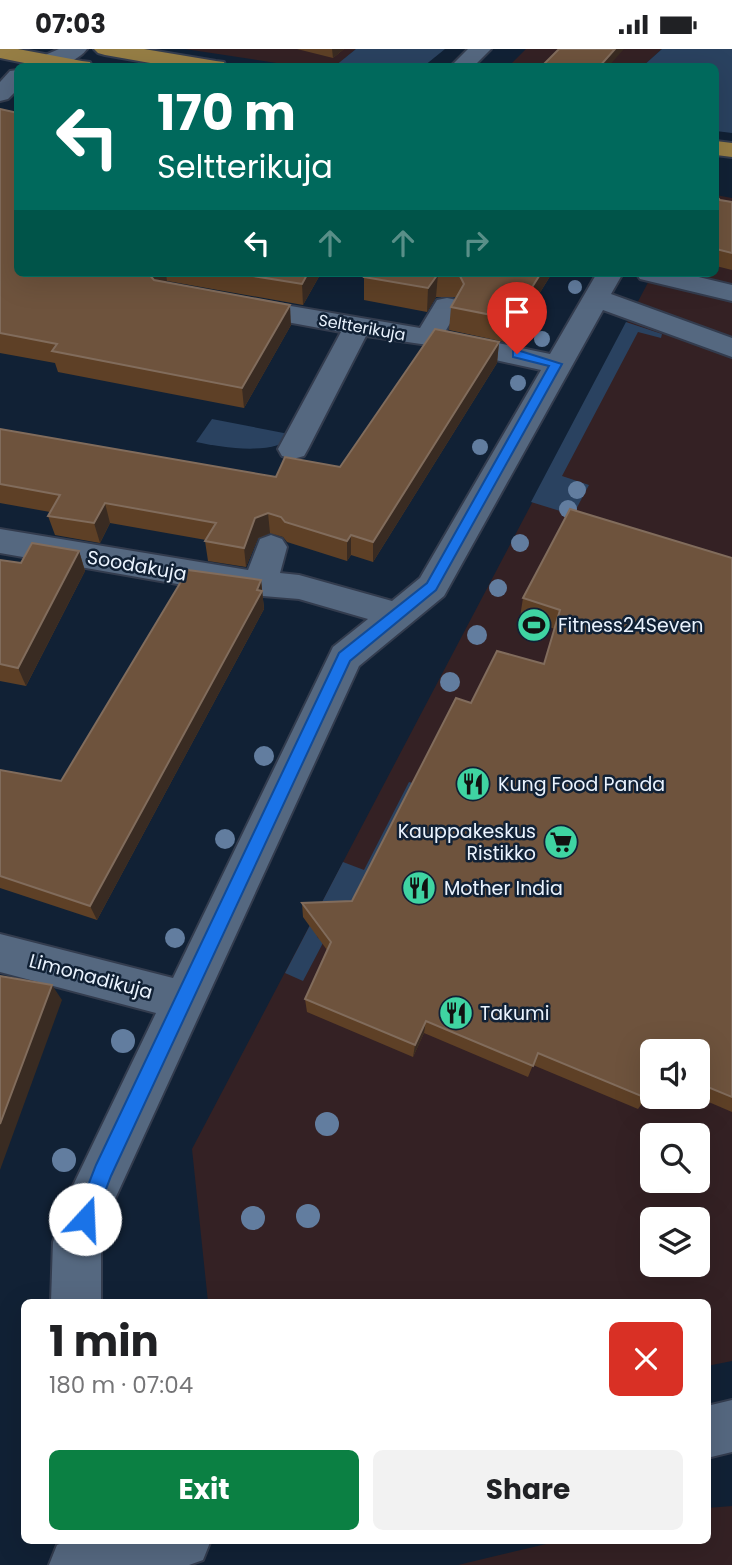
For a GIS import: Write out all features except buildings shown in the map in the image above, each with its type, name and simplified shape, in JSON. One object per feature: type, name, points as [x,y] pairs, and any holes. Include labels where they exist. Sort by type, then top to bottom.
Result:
[{"type":"main road","points":[[105,49],[191,63]]},
{"type":"main road","points":[[0,52],[39,63]]},
{"type":"street","points":[[45,63],[76,49]]},
{"type":"street","points":[[464,63],[480,49]]},
{"type":"street","points":[[0,94],[14,80]]},
{"type":"street","points":[[666,277],[732,293]]},
{"type":"street","points":[[76,1299],[77,1242],[92,1196],[345,657],[432,587],[556,364],[603,286],[732,348]]},
{"type":"street","name":"Seltterikuja","points":[[216,301],[428,337],[556,364]]},
{"type":"street","points":[[428,337],[447,306]]},
{"type":"street","points":[[292,449],[357,327]]},
{"type":"street","name":"Soodakuja","points":[[0,541],[229,580],[325,592],[397,615]]},
{"type":"street","points":[[261,583],[271,547]]},
{"type":"street","name":"Limonadikuja","points":[[0,953],[182,1001]]},
{"type":"street","points":[[711,1431],[732,1426]]},
{"type":"street","points":[[76,1544],[77,1565],[166,1544]]},
{"type":"shaded area","points":[[185,49],[356,49],[340,63],[276,63]]},
{"type":"shaded area","points":[[356,49],[445,49],[428,63],[339,63]]},
{"type":"shaded area","points":[[526,49],[662,49],[646,63],[512,63]]},
{"type":"shaded area","points":[[662,49],[732,49],[732,133],[719,131],[719,63],[646,63]]},
{"type":"shaded area","points":[[719,196],[732,198],[732,1361],[711,1365],[711,1299],[208,1299],[192,1149],[651,277],[719,277]]},
{"type":"shaded area","points":[[626,322],[662,334],[661,338],[638,332],[562,476],[589,485],[573,515],[531,502]]},
{"type":"shaded area","points":[[212,419],[294,435],[274,446],[247,449],[196,442]]},
{"type":"shaded area","points":[[409,782],[419,785],[343,935],[314,930],[318,938],[324,941],[303,981],[285,973],[343,862],[364,870]]},
{"type":"shaded area","points":[[732,1506],[732,1565],[458,1565],[546,1544],[711,1544],[711,1508]]},
{"type":"place","name":"Fitness24Seven","points":[[534,625]]},
{"type":"place","name":"Kung Food Panda","points":[[473,784]]},
{"type":"place","name":"Kauppakeskus Ristikko","points":[[561,842]]},
{"type":"place","name":"Mother India","points":[[419,888]]},
{"type":"place","name":"Takumi","points":[[456,1013]]},
{"type":"route","points":[[85,1219],[103,1171],[345,657],[432,587],[556,364],[517,354]]}]
